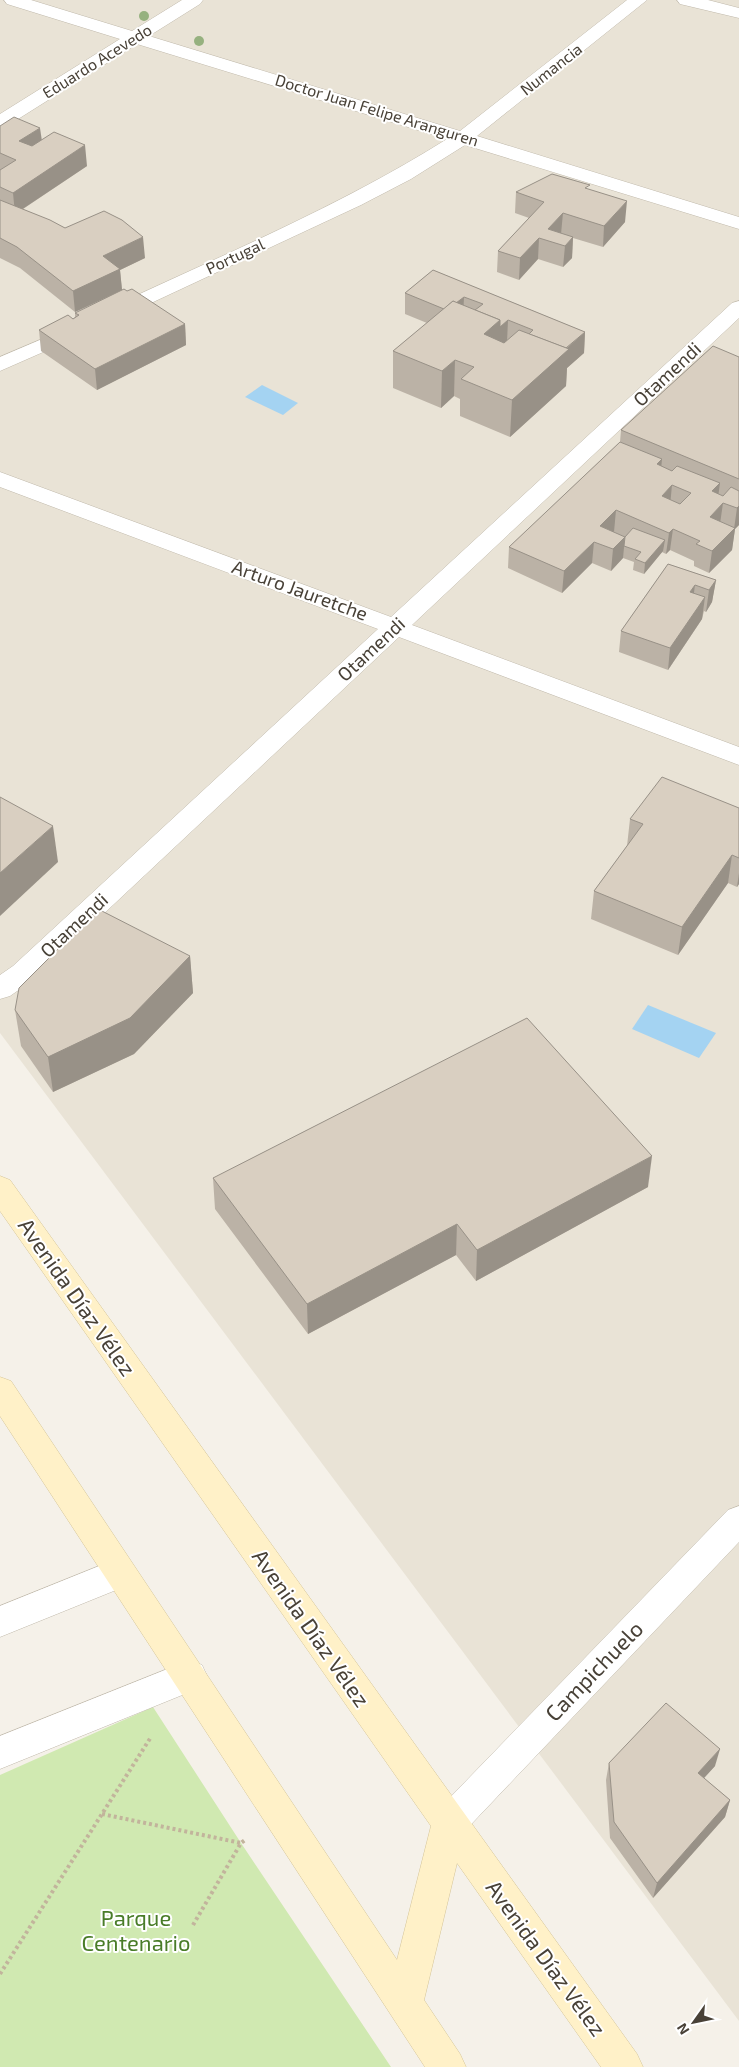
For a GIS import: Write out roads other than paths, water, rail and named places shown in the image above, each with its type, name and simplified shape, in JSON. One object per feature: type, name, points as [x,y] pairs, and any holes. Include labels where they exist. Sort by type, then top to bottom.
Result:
[{"type":"main road","name":"Avenida Díaz Vélez","points":[[0,1188],[624,2067]]},
{"type":"main road","points":[[0,1390],[119,1573],[190,1676],[447,2067]]},
{"type":"main road","points":[[405,2002],[449,1823]]},
{"type":"street","name":"Doctor Juan Felipe Aranguren","points":[[13,0],[136,36],[739,223]]},
{"type":"street","name":"Eduardo Acevedo","points":[[0,122],[194,0]]},
{"type":"street","name":"Numancia","points":[[464,137],[638,0]]},
{"type":"street","points":[[686,0],[739,13]]},
{"type":"street","name":"Portugal","points":[[0,366],[354,201],[404,175],[464,137]]},
{"type":"street","name":"Otamendi","points":[[0,989],[31,966],[739,307]]},
{"type":"street","name":"Arturo Jauretche","points":[[0,478],[739,756]]},
{"type":"street","name":"Campichuelo","points":[[449,1823],[739,1520]]},
{"type":"street","points":[[0,1622],[119,1573]]},
{"type":"street","points":[[0,1753],[190,1676]]},
{"type":"water","points":[[262,385],[298,403],[283,415],[245,397]]},
{"type":"water","points":[[648,1005],[716,1033],[699,1058],[632,1029]]},
{"type":"park label","name":"Parque Centenario","points":[[136,1930]]}]
